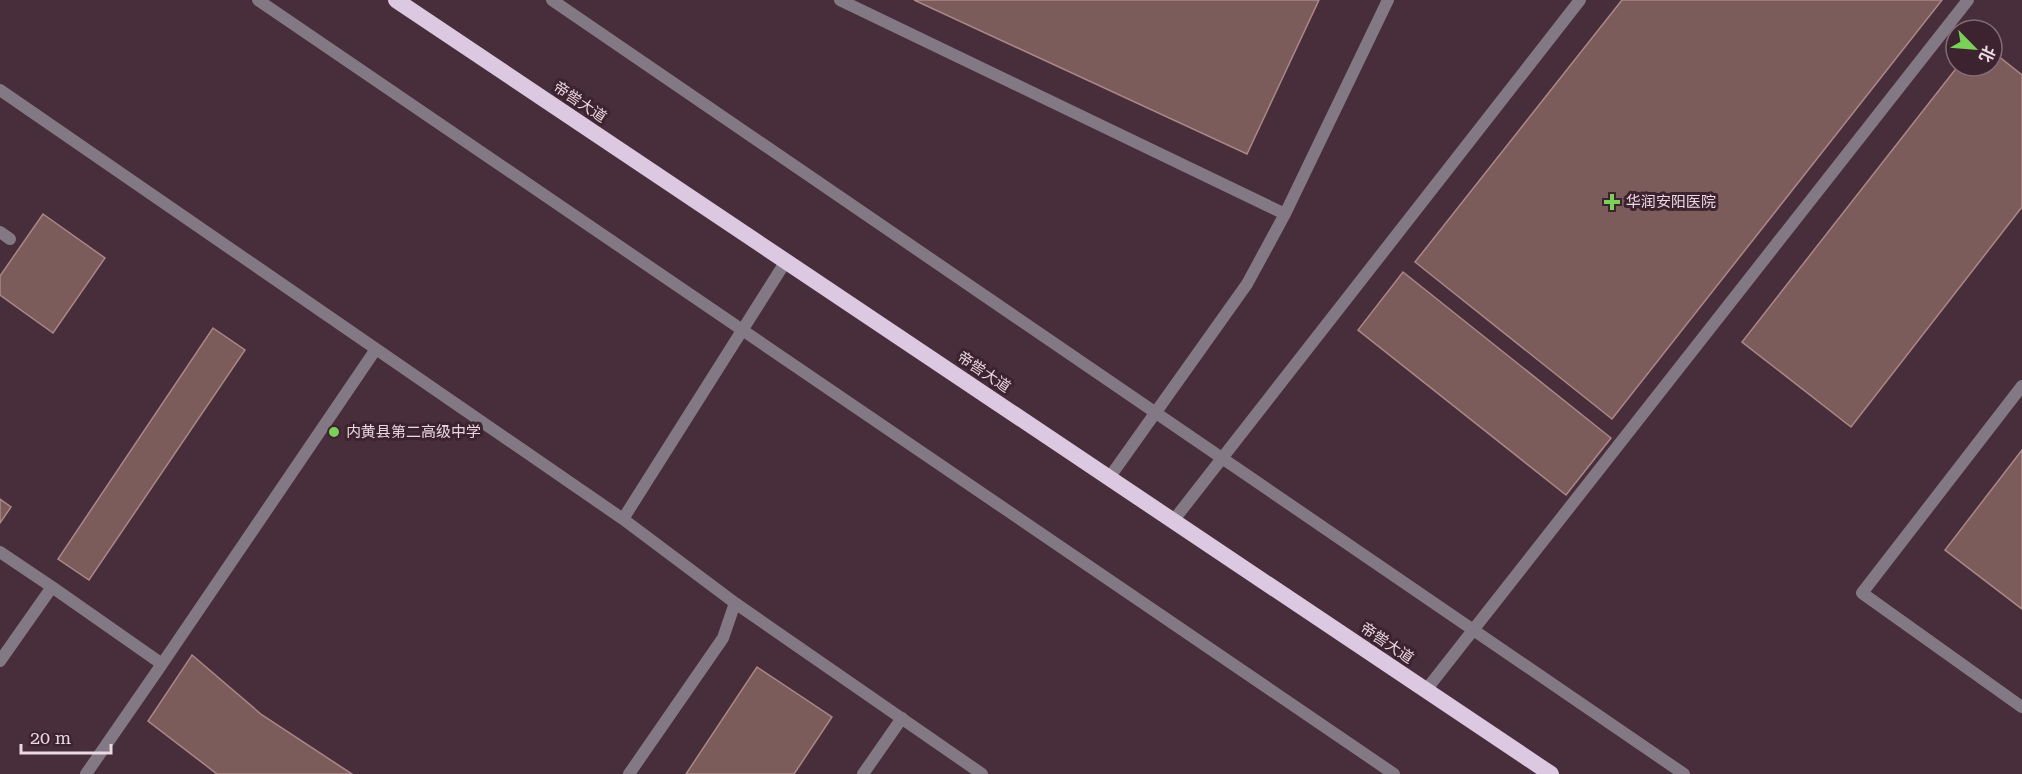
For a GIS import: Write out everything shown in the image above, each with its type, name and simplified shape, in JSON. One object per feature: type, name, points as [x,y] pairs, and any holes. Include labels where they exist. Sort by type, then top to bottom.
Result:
[{"type":"highway","name":"帝喾大道","points":[[396,0],[1551,774]]},
{"type":"street","points":[[258,0],[1394,774]]},
{"type":"street","points":[[552,0],[1684,774]]},
{"type":"street","points":[[840,0],[1285,214]]},
{"type":"street","points":[[1109,478],[1247,284],[1285,214],[1388,0]]},
{"type":"street","points":[[1173,521],[1580,0]]},
{"type":"street","points":[[1426,690],[1968,0]]},
{"type":"street","points":[[0,90],[623,519],[735,603],[982,774]]},
{"type":"street","points":[[623,519],[786,261]]},
{"type":"street","points":[[86,774],[376,349]]},
{"type":"street","points":[[2022,386],[1862,593],[2022,707]]},
{"type":"street","points":[[0,552],[162,664]]},
{"type":"street","points":[[0,661],[52,587]]},
{"type":"street","points":[[629,774],[723,638],[735,603]]},
{"type":"street","points":[[864,774],[902,718]]},
{"type":"building","points":[[914,0],[1319,0],[1247,154]]},
{"type":"building","points":[[1622,0],[1942,0],[1612,419],[1415,262]]},
{"type":"building","points":[[2004,61],[2022,75],[2022,207],[1851,427],[1742,342],[1949,78],[2004,78]]},
{"type":"building","points":[[43,214],[105,258],[53,333],[0,295],[0,276]]},
{"type":"building","points":[[1403,272],[1611,438],[1566,495],[1358,330]]},
{"type":"building","points":[[213,328],[245,350],[89,580],[58,559]]},
{"type":"building","points":[[2022,450],[2022,609],[1945,550]]},
{"type":"building","points":[[0,499],[11,507],[0,523]]},
{"type":"building","points":[[192,655],[262,715],[352,774],[217,774],[148,721]]},
{"type":"building","points":[[757,667],[832,717],[794,774],[686,774]]},
{"type":"place","name":"华润安阳医院","points":[[1612,202]]},
{"type":"place","name":"内黄县第二高级中学","points":[[334,432]]}]
